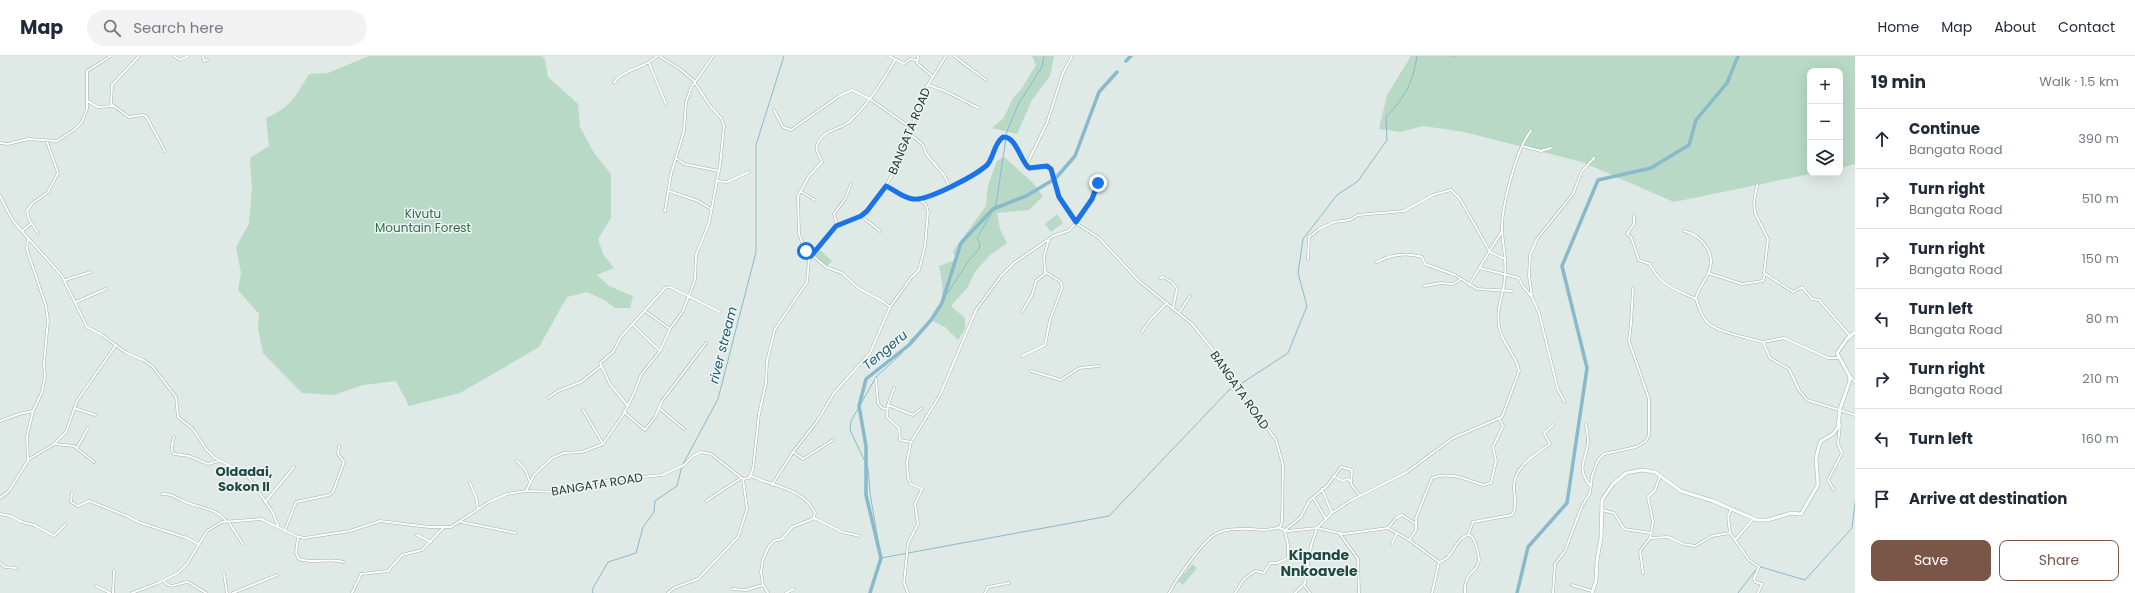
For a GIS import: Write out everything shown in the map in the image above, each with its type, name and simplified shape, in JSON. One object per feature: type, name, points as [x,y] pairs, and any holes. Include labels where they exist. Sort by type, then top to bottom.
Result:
[{"type":"street","points":[[0,143],[8,144],[28,139],[47,142],[60,140],[81,124],[86,114],[87,71],[112,56]]},
{"type":"street","points":[[139,56],[112,85],[111,104],[130,118],[142,115],[146,116],[165,151]]},
{"type":"street","points":[[174,56],[180,60],[188,56]]},
{"type":"street","points":[[204,56],[204,61],[208,60]]},
{"type":"street","points":[[526,491],[530,482],[542,466],[557,456],[568,453],[582,452],[603,444],[624,412],[635,392],[641,375],[660,352],[670,329],[683,311],[696,279],[696,256],[708,226],[719,171],[723,123],[696,84],[680,69],[658,56],[649,63],[618,78],[614,83]]},
{"type":"street","points":[[665,211],[668,191],[684,131],[686,104],[691,88],[696,84],[713,56]]},
{"type":"street","points":[[889,56],[904,64],[910,59],[916,60],[919,65],[932,76]]},
{"type":"street","points":[[916,60],[918,56]]},
{"type":"street","name":"BANGATA ROAD","points":[[811,256],[837,225],[861,216],[886,186],[900,161],[927,85],[946,56]]},
{"type":"street","points":[[954,56],[986,80]]},
{"type":"street","points":[[1026,166],[1046,124],[1063,73],[1072,56]]},
{"type":"street","points":[[890,307],[853,284],[842,273],[829,269],[811,256],[804,248],[799,234],[798,199],[800,191],[812,172],[822,162],[816,150],[820,140],[830,130],[843,126],[848,122],[870,99],[895,60]]},
{"type":"street","points":[[649,63],[666,104]]},
{"type":"street","points":[[927,85],[942,88],[956,98],[979,108]]},
{"type":"street","points":[[774,110],[783,127],[789,131],[846,91],[857,92],[870,99],[911,128]]},
{"type":"street","points":[[87,101],[98,107],[114,106]]},
{"type":"street","points":[[1295,593],[1304,585],[1311,546],[1317,528],[1332,513],[1360,496],[1406,472],[1453,438],[1502,417],[1519,372],[1519,367],[1504,343],[1500,332],[1498,306],[1504,291],[1506,274],[1502,231],[1503,218],[1514,168],[1522,146],[1531,131]]},
{"type":"street","points":[[909,133],[923,145],[927,155],[944,175],[950,186]]},
{"type":"street","points":[[772,485],[793,452],[818,420],[834,393],[870,353],[890,307],[910,278],[919,270],[922,261],[928,212],[926,205],[919,199],[950,186],[986,166],[998,142],[1003,137],[1013,141],[1026,166]]},
{"type":"street","points":[[38,232],[28,216],[29,207],[48,192],[58,173],[47,142]]},
{"type":"street","points":[[1522,146],[1541,151],[1551,148]]},
{"type":"street","points":[[676,158],[684,164],[719,171]]},
{"type":"street","points":[[1565,402],[1558,390],[1539,314],[1532,297],[1529,276],[1531,250],[1539,237],[1572,196],[1579,175],[1594,158]]},
{"type":"street","name":"BANGATA ROAD","points":[[1026,166],[1032,169],[1047,166],[1051,169],[1059,197],[1076,222],[1099,238],[1139,281],[1192,324],[1216,352],[1228,376],[1278,444],[1283,471],[1283,519],[1279,528]]},
{"type":"street","points":[[716,181],[727,182],[749,172]]},
{"type":"street","points":[[908,593],[904,583],[908,543],[918,524],[915,504],[922,489],[912,485],[908,480],[907,462],[911,442],[940,395],[978,306],[1009,267],[1050,238],[1068,231],[1092,199],[1098,183]]},
{"type":"street","points":[[837,225],[834,214],[845,199],[851,184]]},
{"type":"street","points":[[1708,273],[1742,284],[1763,281],[1768,239],[1755,213],[1754,198],[1757,185]]},
{"type":"street","name":"BANGATA ROAD","points":[[886,186],[904,197],[919,199]]},
{"type":"street","points":[[1308,259],[1309,237],[1323,227],[1334,222],[1350,220],[1358,215],[1404,211],[1431,196],[1451,190],[1460,199],[1490,252],[1505,259]]},
{"type":"street","points":[[668,191],[698,201],[711,209]]},
{"type":"street","points":[[800,191],[814,200]]},
{"type":"street","points":[[0,196],[14,221],[60,272],[89,329],[125,352],[143,360],[155,369],[176,398],[178,417],[193,429],[207,450],[219,461],[247,476],[276,517],[279,528]]},
{"type":"street","points":[[861,216],[880,231]]},
{"type":"street","points":[[1634,216],[1634,223],[1627,234],[1631,237],[1639,260],[1649,264],[1655,274],[1675,290],[1696,299]]},
{"type":"street","points":[[22,231],[32,223]]},
{"type":"street","points":[[1469,285],[1502,231]]},
{"type":"street","points":[[1684,231],[1694,234],[1704,242],[1711,259],[1708,273],[1698,290],[1696,299],[1702,314],[1710,324],[1762,342],[1784,338],[1828,358],[1838,358]]},
{"type":"street","points":[[28,238],[27,250],[46,306],[48,321],[44,361],[46,370],[44,386],[32,411],[26,445],[28,461]]},
{"type":"street","points":[[1046,273],[1044,256],[1050,238]]},
{"type":"street","points":[[1377,262],[1394,255],[1413,254],[1422,256],[1425,264],[1450,272],[1469,285],[1482,290],[1512,291]]},
{"type":"street","points":[[706,501],[742,479],[747,479],[751,476],[755,457],[759,414],[766,382],[770,342],[779,321],[807,282],[811,256]]},
{"type":"street","points":[[1480,268],[1520,278],[1522,285],[1532,297]]},
{"type":"street","points":[[65,280],[91,272]]},
{"type":"street","points":[[1022,312],[1031,298],[1036,281],[1046,273]]},
{"type":"street","points":[[1022,356],[1045,345],[1050,320],[1062,288],[1061,282],[1046,273]]},
{"type":"street","points":[[1765,274],[1793,292],[1802,287],[1812,299],[1818,299],[1850,336]]},
{"type":"street","points":[[1161,278],[1163,277],[1172,282],[1177,290],[1173,308]]},
{"type":"street","points":[[1424,286],[1441,283],[1451,284],[1462,279]]},
{"type":"street","points":[[627,405],[614,391],[600,367],[601,361],[613,352],[621,337],[667,286],[690,295],[720,312]]},
{"type":"street","points":[[76,302],[106,289]]},
{"type":"street","points":[[1553,593],[1555,564],[1565,551],[1590,490],[1596,464],[1603,454],[1633,449],[1643,443],[1649,435],[1649,399],[1629,341],[1632,324],[1633,289]]},
{"type":"street","points":[[1180,313],[1190,296]]},
{"type":"street","points":[[1142,332],[1151,319],[1167,303]]},
{"type":"street","points":[[645,310],[670,329]]},
{"type":"street","points":[[633,324],[660,352]]},
{"type":"street","points":[[1855,332],[1837,352],[1838,358],[1855,382]]},
{"type":"street","points":[[1762,342],[1770,358],[1789,369],[1794,382],[1805,399],[1811,403],[1855,415]]},
{"type":"street","points":[[624,412],[644,430],[680,375],[706,343]]},
{"type":"street","points":[[0,498],[11,489],[32,456],[54,444],[67,431],[74,408],[116,345]]},
{"type":"street","points":[[1031,371],[1061,380],[1079,368],[1099,366]]},
{"type":"street","points":[[548,398],[558,391],[580,382],[600,367]]},
{"type":"street","points":[[1834,490],[1828,480],[1842,452],[1838,444],[1840,410],[1847,393],[1850,376]]},
{"type":"street","points":[[876,379],[879,405],[882,408],[887,409]]},
{"type":"street","points":[[894,388],[887,409],[888,418],[899,428],[900,440],[911,442]]},
{"type":"street","points":[[888,405],[913,415],[922,408]]},
{"type":"street","points":[[74,408],[95,415]]},
{"type":"street","points":[[659,408],[684,429]]},
{"type":"street","points":[[583,410],[603,444]]},
{"type":"street","points":[[0,421],[32,411]]},
{"type":"street","points":[[1409,540],[1416,530],[1416,518],[1432,478],[1442,476],[1462,477],[1483,485],[1491,483],[1496,461],[1492,448],[1502,427],[1499,419]]},
{"type":"street","points":[[1572,585],[1592,592],[1596,581],[1596,564],[1602,533],[1602,500],[1604,494],[1624,473],[1642,470],[1654,472],[1668,483],[1682,491],[1708,499],[1731,510],[1754,518],[1766,520],[1791,513],[1801,514],[1818,485],[1816,458],[1820,442],[1835,432],[1840,424]]},
{"type":"street","points":[[1439,562],[1447,558],[1461,540],[1468,535],[1473,522],[1512,515],[1515,509],[1514,488],[1517,477],[1529,458],[1550,444],[1544,433],[1553,425]]},
{"type":"street","points":[[1586,425],[1588,444],[1582,465],[1585,478],[1590,485]]},
{"type":"street","points":[[77,448],[88,428]]},
{"type":"street","points":[[174,437],[172,443],[174,454],[189,456],[208,464],[219,461]]},
{"type":"street","points":[[793,452],[803,459],[834,440]]},
{"type":"street","points":[[54,444],[77,448],[94,462]]},
{"type":"street","points":[[285,530],[296,502],[329,495],[333,492],[344,462],[338,454],[339,446]]},
{"type":"street","name":"BANGATA ROAD","points":[[298,537],[343,532],[380,521],[443,528],[454,526],[478,509],[502,495],[526,491],[560,492],[603,481],[662,475],[684,465],[694,456],[702,452],[711,454],[742,479]]},
{"type":"street","points":[[517,461],[525,469],[530,482]]},
{"type":"street","points":[[266,502],[294,467]]},
{"type":"street","points":[[1284,531],[1301,516],[1309,501],[1314,498],[1341,467],[1350,469],[1353,474],[1351,481],[1353,490],[1360,496]]},
{"type":"street","points":[[751,476],[772,485],[788,489],[799,495],[813,510],[814,518]]},
{"type":"street","points":[[1333,476],[1343,481],[1346,479],[1351,481]]},
{"type":"street","points":[[1643,573],[1640,551],[1650,538],[1653,516],[1648,497],[1655,490],[1660,476]]},
{"type":"street","points":[[668,593],[674,588],[698,579],[738,537],[747,509],[742,479]]},
{"type":"street","points":[[470,483],[476,497],[478,509]]},
{"type":"street","points":[[1322,489],[1332,513]]},
{"type":"street","points":[[72,493],[71,502],[78,506],[89,501],[138,522],[187,538],[198,544]]},
{"type":"street","points":[[162,494],[173,494],[183,501],[197,504],[218,513],[227,521],[243,544]]},
{"type":"street","points":[[1314,498],[1326,519]]},
{"type":"street","points":[[1602,510],[1614,513],[1625,529],[1650,533]]},
{"type":"street","points":[[1731,510],[1728,516],[1730,533],[1736,539],[1750,560],[1759,567],[1754,579],[1755,582],[1762,584],[1758,593]]},
{"type":"street","points":[[0,514],[34,525],[54,536],[65,525]]},
{"type":"street","points":[[1388,528],[1396,518],[1403,515],[1416,524]]},
{"type":"street","points":[[814,518],[836,530],[860,536]]},
{"type":"street","points":[[768,593],[763,585],[762,565],[770,544],[782,539],[792,527],[814,518]]},
{"type":"street","points":[[1736,539],[1754,518]]},
{"type":"street","points":[[132,593],[164,581],[184,568],[198,544],[212,527],[227,521],[259,519],[298,537],[296,553],[299,559],[318,561],[334,560],[343,562]]},
{"type":"street","points":[[461,522],[516,533]]},
{"type":"street","points":[[352,593],[359,576],[363,572],[386,572],[402,555],[422,550],[443,528]]},
{"type":"street","points":[[1169,593],[1176,581],[1203,546],[1214,535],[1235,529],[1261,531],[1279,528],[1284,531],[1317,528],[1340,534],[1388,528],[1409,540],[1439,562]]},
{"type":"street","points":[[1235,593],[1244,579],[1254,571],[1264,573],[1269,564],[1277,563],[1288,558],[1288,545],[1284,531]]},
{"type":"street","points":[[1392,544],[1397,533]]},
{"type":"street","points":[[1650,538],[1668,537],[1683,544],[1695,546],[1712,536],[1730,533]]},
{"type":"street","points":[[1340,534],[1358,559],[1359,593]]},
{"type":"street","points":[[417,535],[431,542]]},
{"type":"street","points":[[1465,593],[1467,579],[1480,564],[1480,559],[1473,538],[1468,535]]},
{"type":"street","points":[[1432,593],[1439,562]]},
{"type":"street","points":[[0,563],[6,567],[16,568]]},
{"type":"street","points":[[96,586],[111,593],[114,571]]},
{"type":"street","points":[[224,574],[227,593]]},
{"type":"street","points":[[233,593],[255,586],[277,575]]},
{"type":"street","points":[[164,581],[166,584],[173,586],[188,582],[206,593]]},
{"type":"street","points":[[986,593],[988,587],[1008,583]]},
{"type":"street","points":[[733,588],[748,590],[763,585]]},
{"type":"street","points":[[1304,585],[1310,593]]},
{"type":"street","points":[[145,589],[146,593]]},
{"type":"street","points":[[786,593],[794,589]]},
{"type":"green space","name":"Kivutu Mountain Forest","points":[[369,56],[541,56],[545,59],[548,77],[578,104],[580,127],[594,153],[611,174],[611,218],[598,239],[603,254],[614,268],[597,275],[609,286],[633,296],[630,308],[615,308],[606,301],[587,292],[567,297],[539,347],[460,393],[409,406],[396,381],[363,385],[334,395],[302,393],[263,353],[258,328],[259,314],[238,290],[241,273],[236,247],[249,224],[252,188],[250,158],[269,146],[266,118],[281,110],[292,100],[309,74],[328,73]]},
{"type":"green space","points":[[1032,56],[1054,56],[1050,76],[1032,100],[1017,134],[992,128],[1003,119],[1013,98],[1022,88],[1036,65]]},
{"type":"green space","points":[[1411,56],[1855,56],[1855,164],[1843,167],[1843,68],[1807,68],[1807,175],[1674,202],[1582,162],[1464,132],[1423,126],[1400,132],[1379,129],[1387,95]]},
{"type":"green space","points":[[1004,157],[1033,183],[1043,196],[1029,210],[997,213],[1000,229],[1007,243],[990,255],[975,272],[967,288],[951,306],[965,318],[965,329],[958,340],[945,327],[931,320],[939,306],[942,294],[942,282],[939,266],[956,260],[953,251],[986,206],[988,185],[997,161]]},
{"type":"green space","points":[[1057,214],[1063,223],[1051,232],[1045,224]]},
{"type":"green space","points":[[819,249],[832,261],[826,267],[813,255]]},
{"type":"green space","points":[[1192,564],[1197,568],[1183,585],[1178,581]]},
{"type":"waterway","name":"river stream","points":[[593,593],[592,590],[608,562],[636,553],[643,527],[654,512],[655,501],[677,486],[682,466],[718,399],[756,252],[756,145],[784,56]]},
{"type":"waterway","points":[[947,294],[969,260],[979,249],[980,244],[977,238],[996,205],[1007,131],[1019,103],[1042,67],[1044,56]]},
{"type":"waterway","name":"Tengeru","points":[[1126,61],[1131,56]]},
{"type":"waterway","points":[[1239,385],[1288,353],[1307,306],[1298,273],[1303,239],[1337,195],[1358,181],[1387,140],[1386,117],[1399,102],[1407,89],[1413,75],[1417,56]]},
{"type":"waterway","points":[[1517,593],[1528,547],[1567,503],[1587,368],[1562,266],[1598,180],[1651,168],[1689,145],[1696,120],[1727,83],[1738,56]]},
{"type":"waterway","name":"Tengeru","points":[[1055,179],[1075,156],[1099,92],[1117,72]]},
{"type":"waterway","name":"Tengeru","points":[[870,593],[881,558],[866,495],[866,446],[859,406],[866,379],[909,345],[931,320],[942,303],[961,243],[993,209],[1026,196],[1053,180]]},
{"type":"waterway","points":[[940,306],[927,326],[912,339],[901,354],[876,377],[851,421],[850,430],[868,468],[870,493],[881,558],[1109,516],[1229,390],[1234,387]]},
{"type":"waterway","points":[[1738,593],[1755,571],[1761,567],[1805,580],[1852,528],[1855,503]]},
{"type":"district","name":"Oldadai, Sokon II","points":[[244,478]]},
{"type":"district","name":"Kipande Nnkoavele","points":[[1319,564]]},
{"type":"route","points":[[806,251],[811,256],[836,226],[861,216],[876,200],[886,186],[904,197],[919,199],[930,196],[959,182],[986,166],[998,142],[1003,137],[1013,141],[1022,162],[1029,168],[1032,169],[1047,166],[1051,169],[1057,193],[1061,202],[1076,222],[1092,199],[1098,183]]}]
